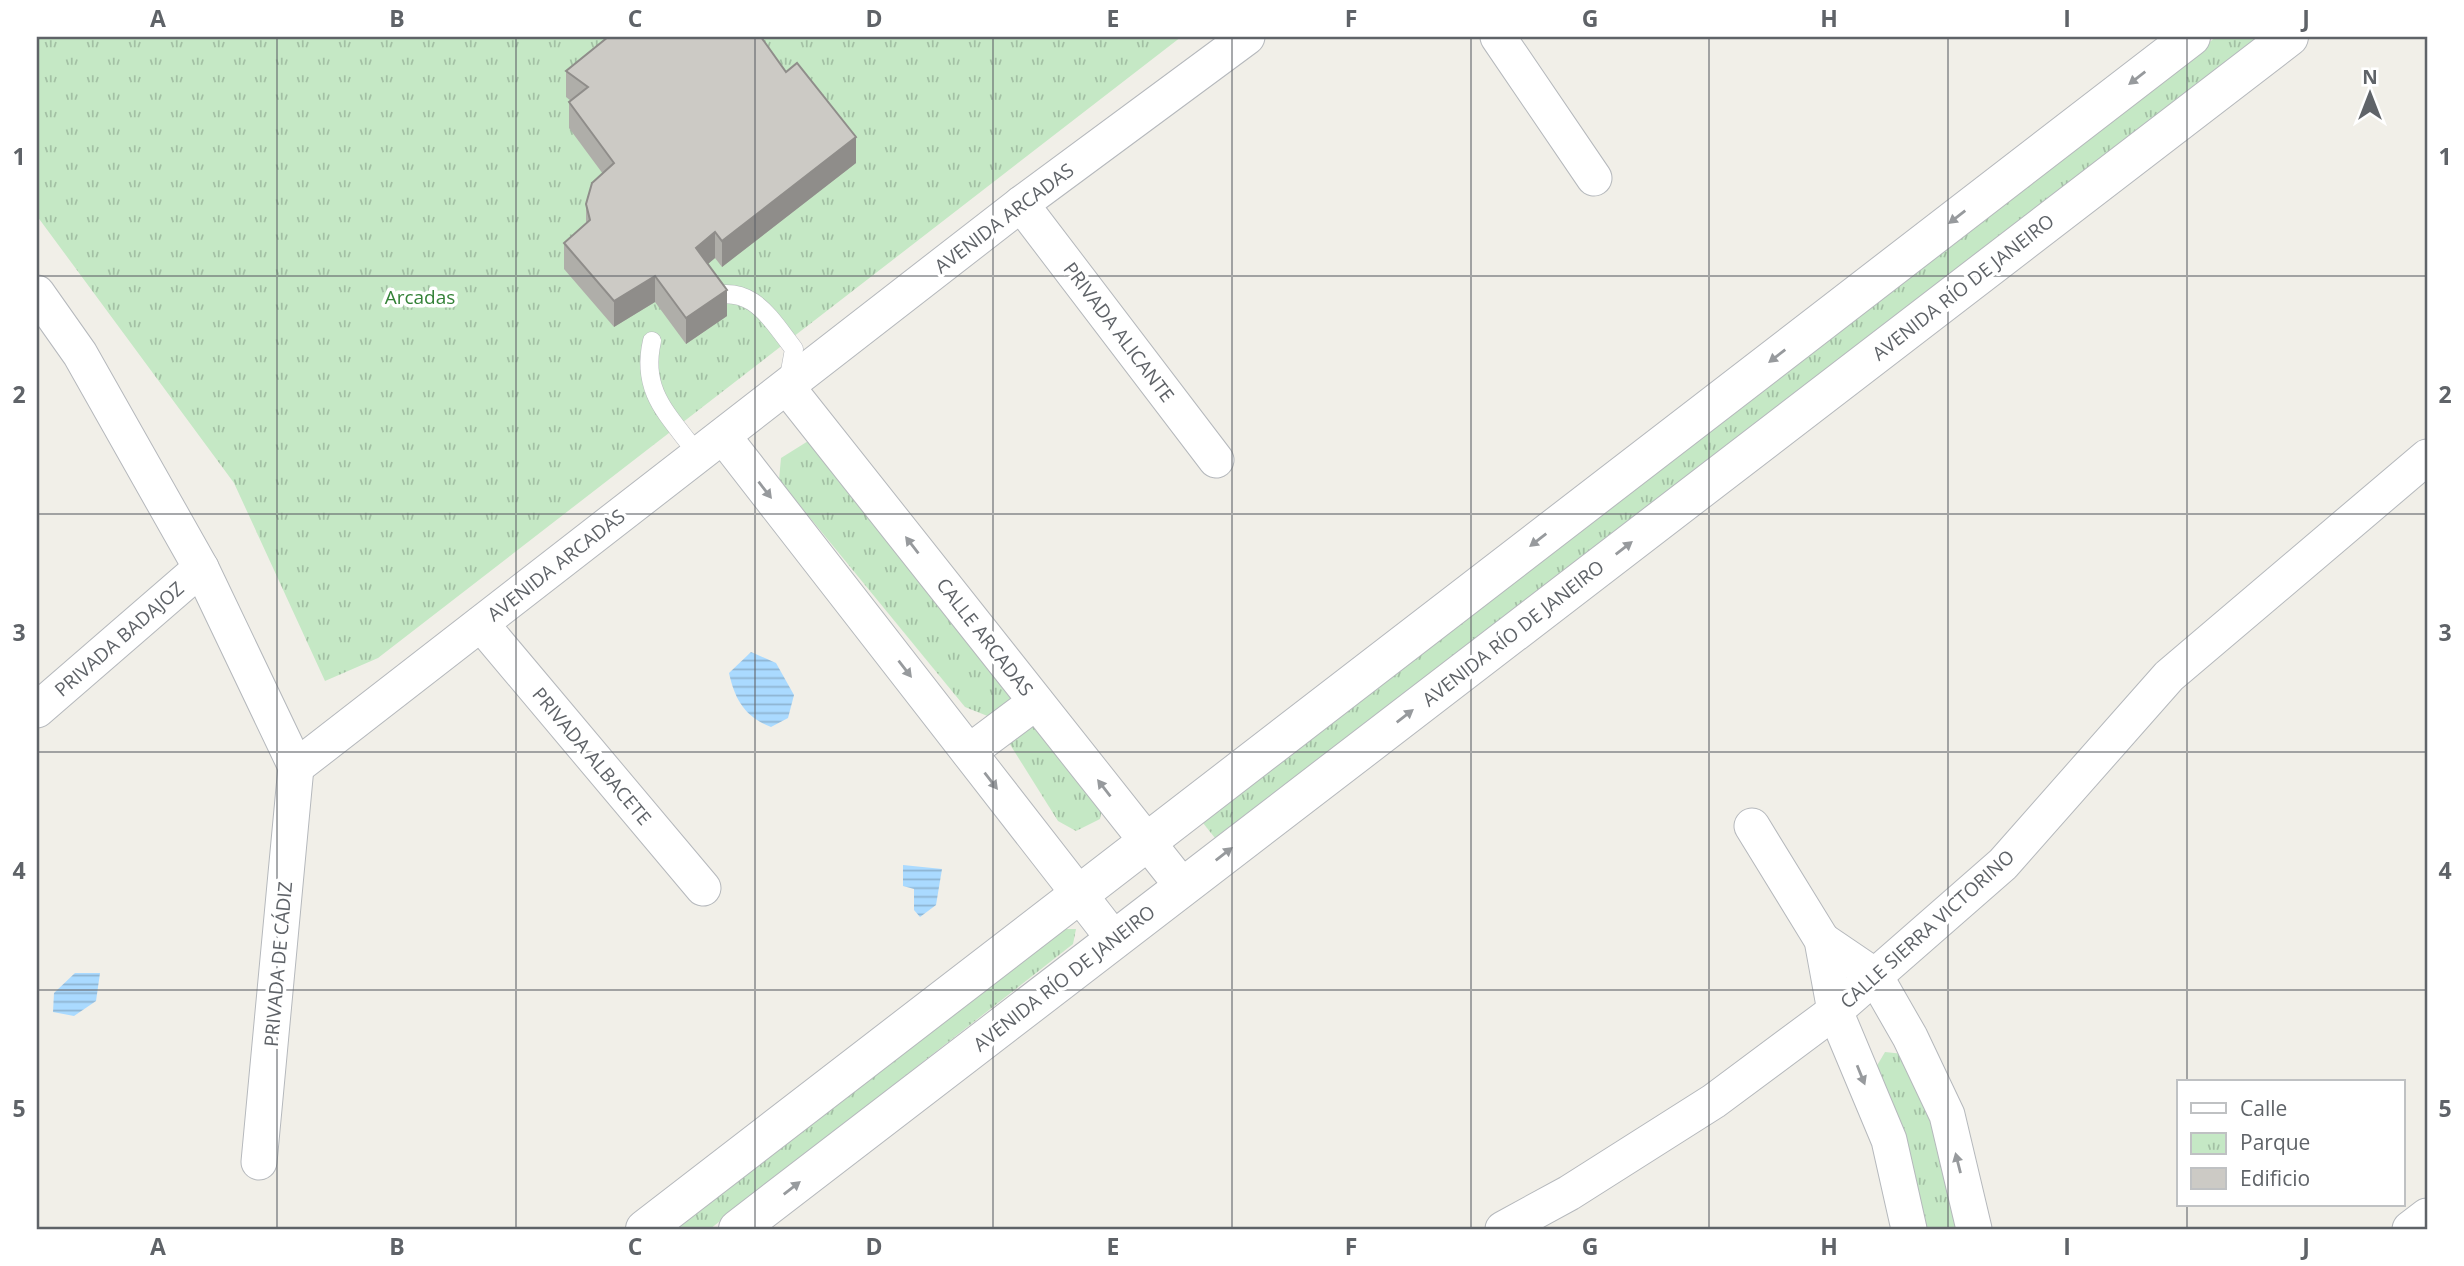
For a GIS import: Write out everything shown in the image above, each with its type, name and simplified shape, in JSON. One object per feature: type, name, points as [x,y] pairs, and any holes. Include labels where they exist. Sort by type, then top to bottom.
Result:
[{"type":"street","name":"AVENIDA ARCADAS","points":[[296,766],[1021,204],[1247,37]]},
{"type":"street","points":[[1498,37],[1594,178]]},
{"type":"street","points":[[645,1229],[2191,37]]},
{"type":"street","name":"AVENIDA RÍO DE JANEIRO","points":[[738,1229],[2290,37]]},
{"type":"street","name":"PRIVADA ALICANTE","points":[[1021,204],[1216,460]]},
{"type":"street","points":[[37,293],[80,354],[201,568],[296,766]]},
{"type":"street","name":"CALLE ARCADAS","points":[[787,387],[1183,887]]},
{"type":"street","points":[[711,445],[969,752],[1114,939]]},
{"type":"street","name":"CALLE SIERRA VICTORINO","points":[[1503,1229],[1569,1193],[1714,1101],[1835,1011],[2003,864],[2169,676],[2427,457]]},
{"type":"street","name":"PRIVADA BADAJOZ","points":[[37,710],[201,568]]},
{"type":"street","name":"PRIVADA ALBACETE","points":[[481,624],[703,888]]},
{"type":"street","points":[[969,752],[1036,702]]},
{"type":"street","name":"PRIVADA DE CÁDIZ","points":[[259,1162],[296,766]]},
{"type":"street","points":[[1752,826],[1822,940],[1835,1011],[1889,1140],[1909,1229]]},
{"type":"street","points":[[1822,940],[1875,976],[1910,1037],[1947,1115],[1974,1229]]},
{"type":"street","points":[[2410,1229],[2427,1216]]},
{"type":"lane","points":[[705,298],[721,292],[757,303],[794,349],[787,387]]},
{"type":"lane","points":[[652,341],[648,360],[653,394],[711,445]]},
{"type":"green space","name":"Arcadas","points":[[37,37],[1181,37],[378,658],[325,681],[234,483],[37,216]]},
{"type":"green space","points":[[2216,37],[2261,37],[1215,838],[1203,823]]},
{"type":"green space","points":[[813,438],[1013,699],[990,717],[965,707],[779,480],[781,458]]},
{"type":"green space","points":[[1034,718],[1104,797],[1100,819],[1076,831],[1058,821],[1006,738]]},
{"type":"green space","points":[[1062,929],[1076,929],[1073,944],[710,1229],[675,1229]]},
{"type":"green space","points":[[1885,1052],[1913,1055],[1961,1229],[1925,1229],[1875,1069]]},
{"type":"water","points":[[751,652],[776,663],[794,695],[788,718],[771,727],[748,713],[731,683],[729,673]]},
{"type":"water","points":[[903,865],[942,869],[936,905],[920,917],[914,910],[914,889],[903,886]]},
{"type":"water","points":[[75,973],[100,973],[96,1001],[74,1016],[53,1012],[54,993]]},
{"type":"building","points":[[608,37],[761,37],[786,72],[797,63],[856,137],[722,241],[715,232],[696,248],[727,290],[686,318],[655,276],[614,301],[564,243],[590,220],[586,204],[592,183],[614,163],[569,102],[588,87],[566,71]]}]
